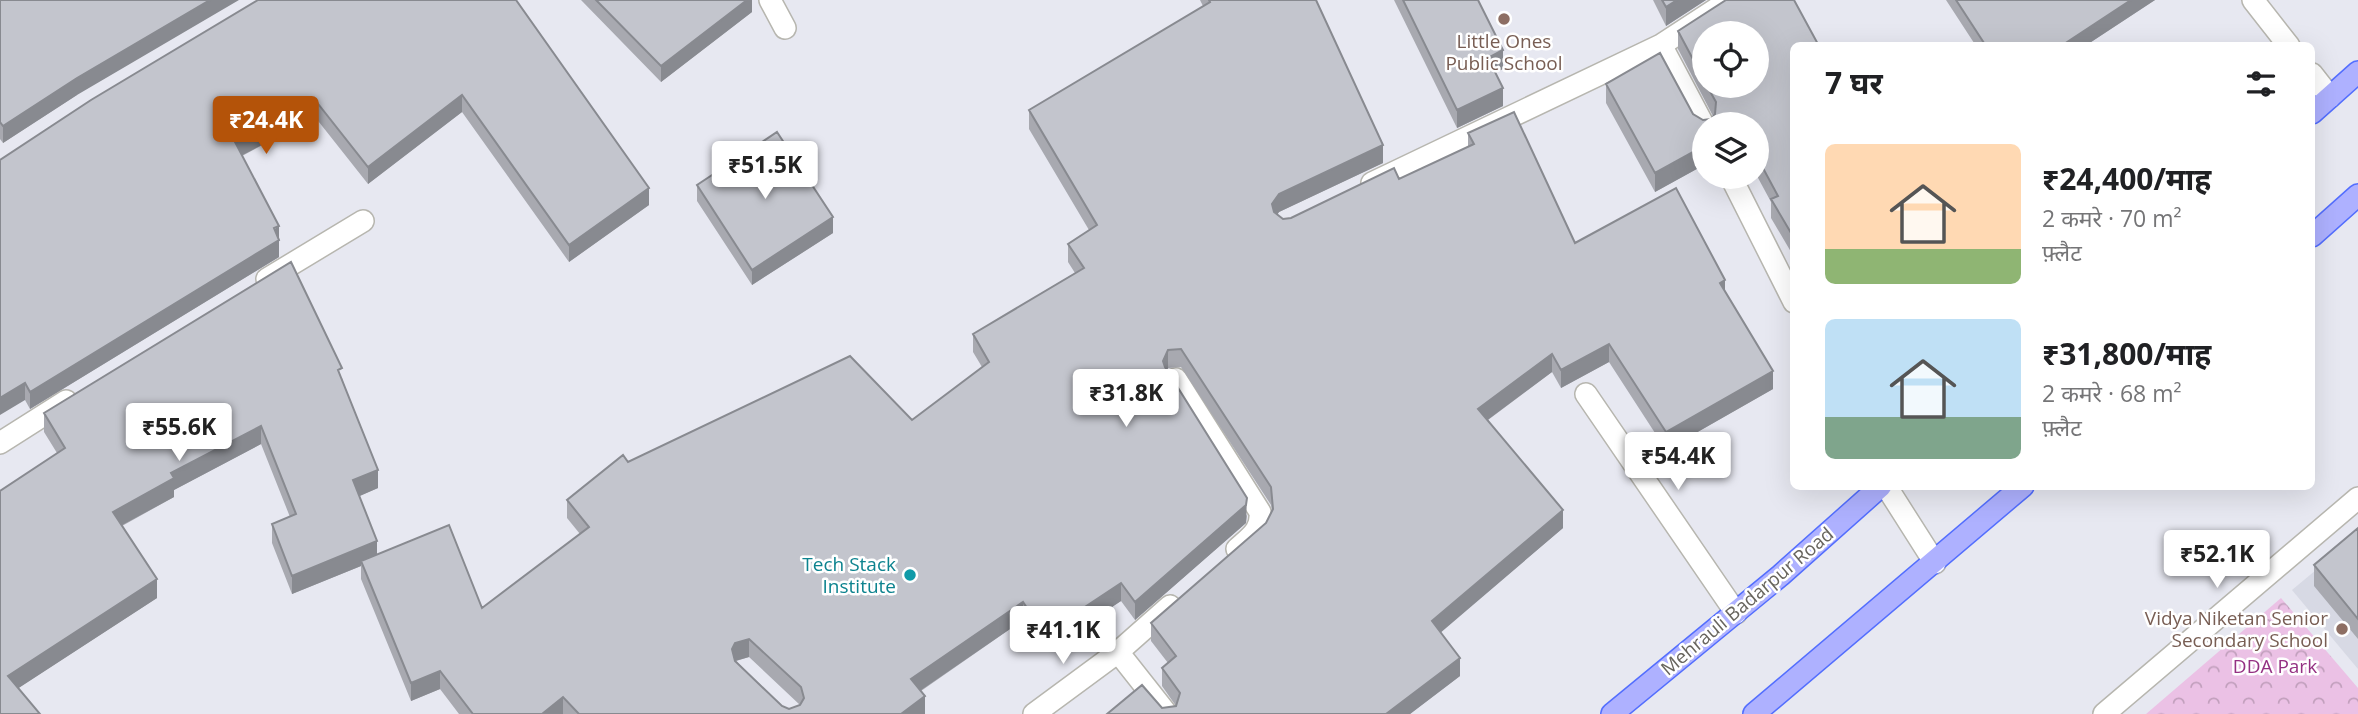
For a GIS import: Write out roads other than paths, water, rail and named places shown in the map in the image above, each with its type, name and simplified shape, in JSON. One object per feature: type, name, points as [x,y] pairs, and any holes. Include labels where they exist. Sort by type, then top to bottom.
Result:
[{"type":"main road","points":[[2315,110],[2358,72]]},
{"type":"main road","points":[[2315,233],[2358,195]]},
{"type":"main road","name":"Mehrauli Badarpur Road","points":[[1612,714],[1878,490]]},
{"type":"main road","points":[[1754,714],[2018,490]]},
{"type":"street","points":[[770,0],[785,28]]},
{"type":"street","points":[[1347,194],[1661,45],[1730,0]]},
{"type":"street","points":[[2253,0],[2286,42]]},
{"type":"street","points":[[1661,45],[1696,112]]},
{"type":"street","points":[[2315,78],[2330,97]]},
{"type":"street","points":[[1737,189],[1790,294]]},
{"type":"street","points":[[244,293],[363,221]]},
{"type":"street","points":[[1176,380],[1260,512],[1261,522],[1256,531],[1217,566]]},
{"type":"street","points":[[0,443],[90,387]]},
{"type":"street","points":[[1586,394],[1735,613]]},
{"type":"street","points":[[1886,490],[1935,563]]},
{"type":"street","points":[[2104,714],[2358,498]]},
{"type":"street","points":[[1034,714],[1118,652],[1187,592]]},
{"type":"street","points":[[1118,652],[1167,714]]},
{"type":"place","name":"Little Ones Public School","points":[[1504,19]]},
{"type":"place","name":"Tech Stack Institute","points":[[910,575]]},
{"type":"place","name":"Vidya Niketan Senior Secondary School","points":[[2342,629]]},
{"type":"park label","name":"DDA Park","points":[[2275,666]]}]
